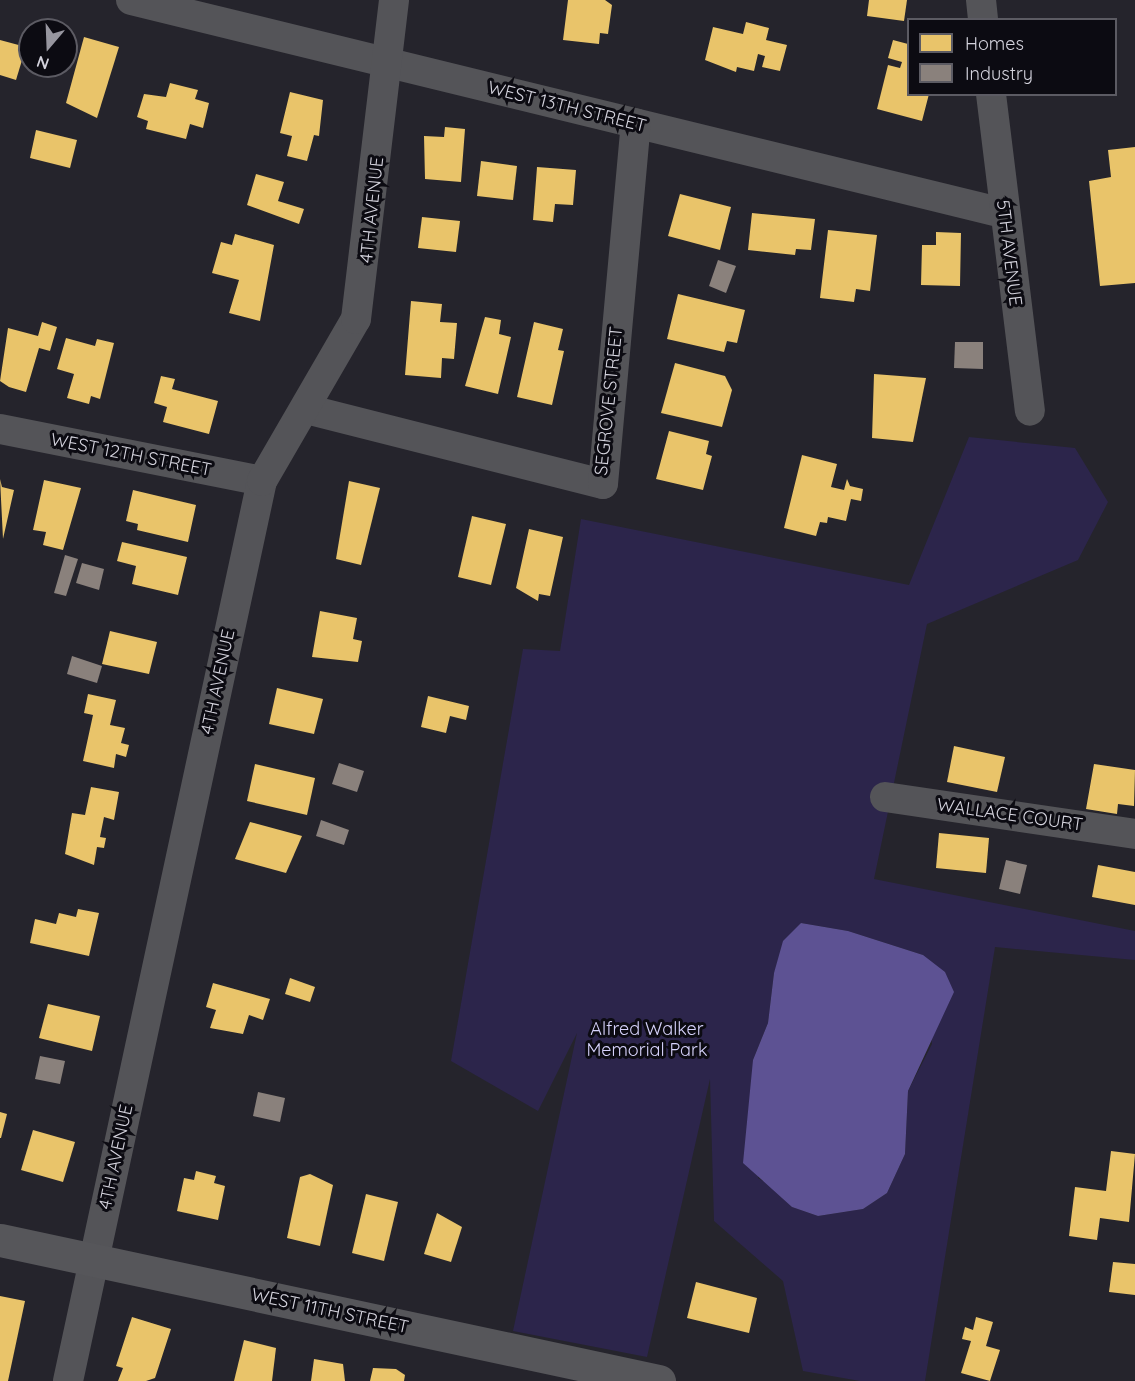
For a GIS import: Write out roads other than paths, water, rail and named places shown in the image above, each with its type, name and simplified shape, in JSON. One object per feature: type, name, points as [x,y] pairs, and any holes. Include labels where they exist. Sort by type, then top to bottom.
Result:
[{"type":"street","name":"WEST 13TH STREET","points":[[131,0],[1003,213]]},
{"type":"street","name":"4TH AVENUE","points":[[68,1381],[262,481],[306,409],[356,319],[389,63],[394,0]]},
{"type":"street","points":[[981,0],[983,18]]},
{"type":"street","name":"5TH AVENUE","points":[[991,96],[1003,213],[1030,411]]},
{"type":"street","name":"SEGROVE STREET","points":[[306,409],[603,484],[636,124]]},
{"type":"street","name":"WEST 12TH STREET","points":[[0,429],[262,481]]},
{"type":"street","name":"WALLACE COURT","points":[[885,797],[1135,834]]},
{"type":"street","name":"WEST 11TH STREET","points":[[0,1240],[660,1381]]},
{"type":"park label","name":"Alfred Walker Memorial Park","points":[[647,1040]]}]
